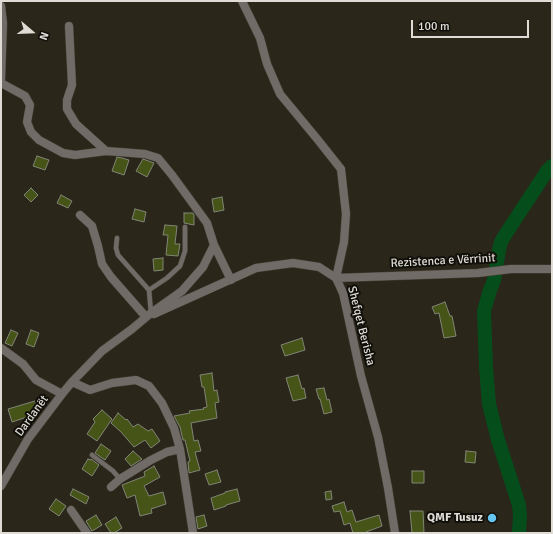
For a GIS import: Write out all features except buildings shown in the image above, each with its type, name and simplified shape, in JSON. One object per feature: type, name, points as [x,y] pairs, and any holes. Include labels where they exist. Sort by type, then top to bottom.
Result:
[{"type":"street","points":[[242,1],[260,38],[267,64],[280,94],[340,169],[346,214],[344,242],[336,278]]},
{"type":"street","points":[[1,6],[4,23],[1,80]]},
{"type":"street","points":[[69,26],[72,85],[67,100],[67,109],[76,124],[106,151]]},
{"type":"street","points":[[1,83],[25,96],[30,105],[27,122],[31,132],[39,140],[63,153],[75,155],[106,151],[145,154],[158,158],[207,223],[214,245],[230,280]]},
{"type":"street","points":[[80,215],[92,226],[102,264],[111,277],[148,315]]},
{"type":"street","name":"Dardanët","points":[[1,486],[28,440],[72,382],[102,351],[182,290],[203,267],[214,245]]},
{"type":"street","name":"Shefqet Berisha","points":[[148,315],[160,312],[256,268],[293,263],[319,267],[336,278],[343,293],[361,376],[378,437],[395,533]]},
{"type":"street","name":"Rezistenca e Vërrinit","points":[[336,278],[478,273],[511,270],[552,270]]},
{"type":"street","points":[[1,348],[23,364],[36,380],[62,394]]},
{"type":"street","points":[[72,382],[90,390],[112,383],[136,380],[149,386],[162,403],[174,428],[180,449],[193,533]]},
{"type":"street","points":[[111,487],[120,479],[151,460],[167,452],[180,449]]},
{"type":"street","points":[[71,510],[88,533]]},
{"type":"lane","points":[[149,290],[167,278],[180,266],[185,251],[185,226]]},
{"type":"lane","points":[[117,238],[116,248],[118,255],[149,290],[148,315]]},
{"type":"lane","points":[[92,455],[101,461],[120,479]]},
{"type":"waterway","points":[[519,533],[519,505],[498,440],[489,404],[484,311],[494,280],[501,242],[547,171],[552,166]]},
{"type":"place","name":"QMF Tusuz","points":[[492,518]]}]
